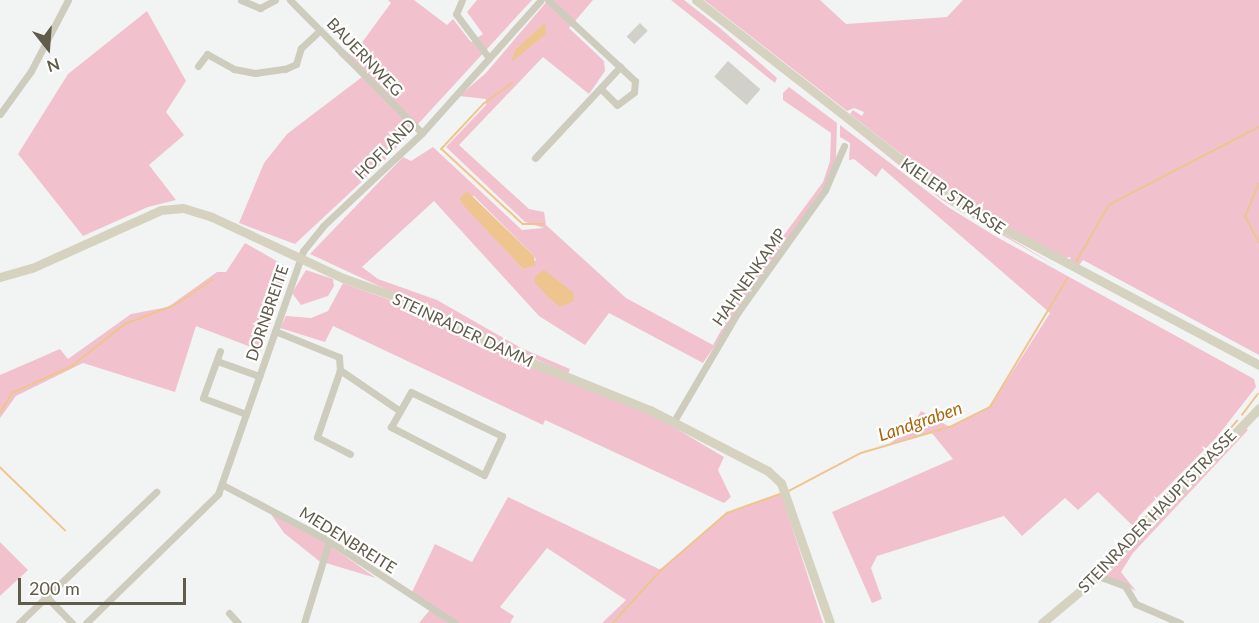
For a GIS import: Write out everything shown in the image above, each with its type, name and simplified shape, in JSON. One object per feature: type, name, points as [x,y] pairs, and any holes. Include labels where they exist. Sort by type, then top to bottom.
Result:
[{"type":"main road","name":"KIELER STRASSE","points":[[696,0],[962,207],[1235,355],[1259,371]]},
{"type":"main road","name":"STEINRADER DAMM","points":[[0,277],[32,268],[148,214],[175,208],[196,211],[674,421],[776,476],[830,623]]},
{"type":"main road","name":"KIELER STRASSE","points":[[1235,355],[1259,365]]},
{"type":"main road","name":"STEINRADER HAUPTSTRASSE","points":[[1245,421],[1259,402]]},
{"type":"main road","name":"STEINRADER HAUPTSTRASSE","points":[[1042,623],[1098,576],[1259,408]]},
{"type":"street","points":[[0,114],[31,71],[68,0]]},
{"type":"street","points":[[241,0],[260,8],[275,0]]},
{"type":"street","name":"BAUERNWEG","points":[[290,0],[422,133]]},
{"type":"street","points":[[462,0],[456,14],[489,58]]},
{"type":"street","name":"HOFLAND","points":[[300,258],[323,226],[422,133],[541,0]]},
{"type":"street","points":[[548,0],[635,81],[634,92],[617,105],[602,90]]},
{"type":"street","points":[[198,66],[207,54],[234,69],[255,73],[285,69],[296,64],[301,48],[320,30]]},
{"type":"street","points":[[535,158],[602,90],[620,67]]},
{"type":"street","name":"HAHNENKAMP","points":[[674,421],[738,312],[821,196],[844,146]]},
{"type":"street","name":"DORNBREITE","points":[[86,623],[208,506],[223,485],[300,258]]},
{"type":"street","points":[[275,331],[332,351],[340,370],[397,410]]},
{"type":"street","name":"DORNBREITE","points":[[220,351],[202,398],[246,414]]},
{"type":"street","name":"DORNBREITE","points":[[217,361],[259,376]]},
{"type":"street","points":[[340,370],[317,438],[350,454]]},
{"type":"street","points":[[411,392],[499,433],[503,441],[480,477],[391,428],[397,410],[411,392]]},
{"type":"street","name":"MEDENBREITE","points":[[223,485],[328,541],[455,623]]},
{"type":"street","points":[[20,623],[156,492]]},
{"type":"street","points":[[304,623],[328,541]]},
{"type":"street","points":[[1098,576],[1125,586],[1136,604],[1180,623]]},
{"type":"street","points":[[33,582],[72,623]]},
{"type":"street","points":[[229,613],[238,623]]},
{"type":"shaded area","points":[[388,0],[414,0],[447,25],[453,19],[471,42],[483,34],[467,12],[477,0],[532,0],[385,160],[295,244],[239,223],[264,163],[287,134],[362,77],[338,54],[343,49],[352,56],[391,3]]},
{"type":"shaded area","points":[[548,0],[593,0],[569,28],[604,61],[605,71],[589,94],[543,57],[459,145],[529,209],[544,212],[546,225],[626,298],[713,345],[742,292],[823,182],[830,161],[831,133],[783,100],[783,93],[789,87],[837,123],[836,158],[829,179],[703,363],[609,313],[585,345],[539,316],[434,201],[362,267],[378,279],[437,300],[521,348],[570,369],[568,374],[310,254],[403,157],[411,161],[433,147],[522,230],[544,228],[525,222],[446,147],[486,105],[486,99],[459,96],[486,73]],"holes":[[[474,196],[536,260],[523,269],[459,199]]]},
{"type":"shaded area","points":[[671,0],[684,0],[720,28],[777,78],[775,83]]},
{"type":"shaded area","points":[[704,0],[820,0],[846,24],[947,17],[963,0],[1259,0],[1259,355],[1083,260],[1077,268],[1068,263],[1071,257],[1065,258],[977,213],[850,114],[853,110],[862,116],[864,112],[854,108],[847,111]]},
{"type":"shaded area","points":[[147,11],[186,81],[166,112],[184,135],[149,165],[176,200],[148,207],[83,236],[18,154],[68,74]]},
{"type":"shaded area","points":[[545,23],[546,34],[511,62],[515,50]]},
{"type":"shaded area","points":[[843,120],[946,199],[1059,268],[942,200]]},
{"type":"shaded area","points":[[840,125],[948,207],[995,236],[1254,379],[1256,387],[1216,438],[1139,516],[1134,527],[1098,492],[1078,510],[1065,498],[1022,536],[1004,516],[877,556],[871,568],[882,599],[872,603],[832,512],[953,459],[931,432],[889,444],[911,428],[921,411],[950,427],[990,407],[1050,313],[882,168],[876,177],[854,159],[849,160],[850,143],[840,137]]},
{"type":"shaded area","points":[[467,191],[534,256],[535,265],[523,269],[465,207],[459,199]]},
{"type":"shaded area","points":[[245,243],[289,268],[261,351],[196,326],[175,392],[83,363],[16,396],[0,418],[0,375],[60,349],[68,359],[131,314],[168,307],[217,272],[226,272]]},
{"type":"shaded area","points":[[306,270],[333,279],[334,286],[328,296],[301,305],[292,293]]},
{"type":"shaded area","points":[[544,270],[573,292],[574,301],[560,307],[547,296],[535,283],[535,276]]},
{"type":"shaded area","points":[[343,283],[409,307],[660,419],[724,457],[718,470],[731,497],[724,503],[545,420],[543,425],[333,326],[325,342],[280,328],[286,316],[311,318],[328,311]]},
{"type":"shaded area","points":[[1244,427],[1248,430],[1133,553],[1121,572],[1136,591],[1106,576]]},
{"type":"shaded area","points":[[781,493],[823,623],[602,623],[626,600],[547,548],[500,607],[514,616],[510,623],[419,623],[433,606],[412,592],[435,544],[472,562],[508,497],[661,570],[727,513]]},
{"type":"shaded area","points":[[268,510],[322,540],[376,578],[319,561],[284,533]]},
{"type":"shaded area","points":[[0,542],[28,570],[0,596]]},
{"type":"building","points":[[640,23],[648,31],[634,44],[627,36]]},
{"type":"building","points":[[728,61],[760,89],[747,105],[714,77]]},
{"type":"waterway","points":[[513,83],[484,104],[442,149],[523,224],[543,224]]},
{"type":"waterway","name":"Landgraben","points":[[1076,262],[1109,205],[1259,127]]},
{"type":"waterway","points":[[1259,184],[1246,217],[1259,242]]},
{"type":"waterway","name":"Landgraben","points":[[789,491],[861,453],[950,427],[990,407],[1067,279]]},
{"type":"waterway","points":[[0,413],[12,393],[72,366],[125,324],[175,305],[212,280]]},
{"type":"waterway","points":[[1242,415],[1258,394]]},
{"type":"waterway","points":[[1224,436],[1237,421]]},
{"type":"waterway","points":[[1165,497],[1218,442]]},
{"type":"waterway","points":[[0,467],[65,530]]},
{"type":"waterway","name":"Landgraben","points":[[613,623],[661,570],[727,513],[780,494]]},
{"type":"waterway","points":[[1140,524],[1160,501]]}]
